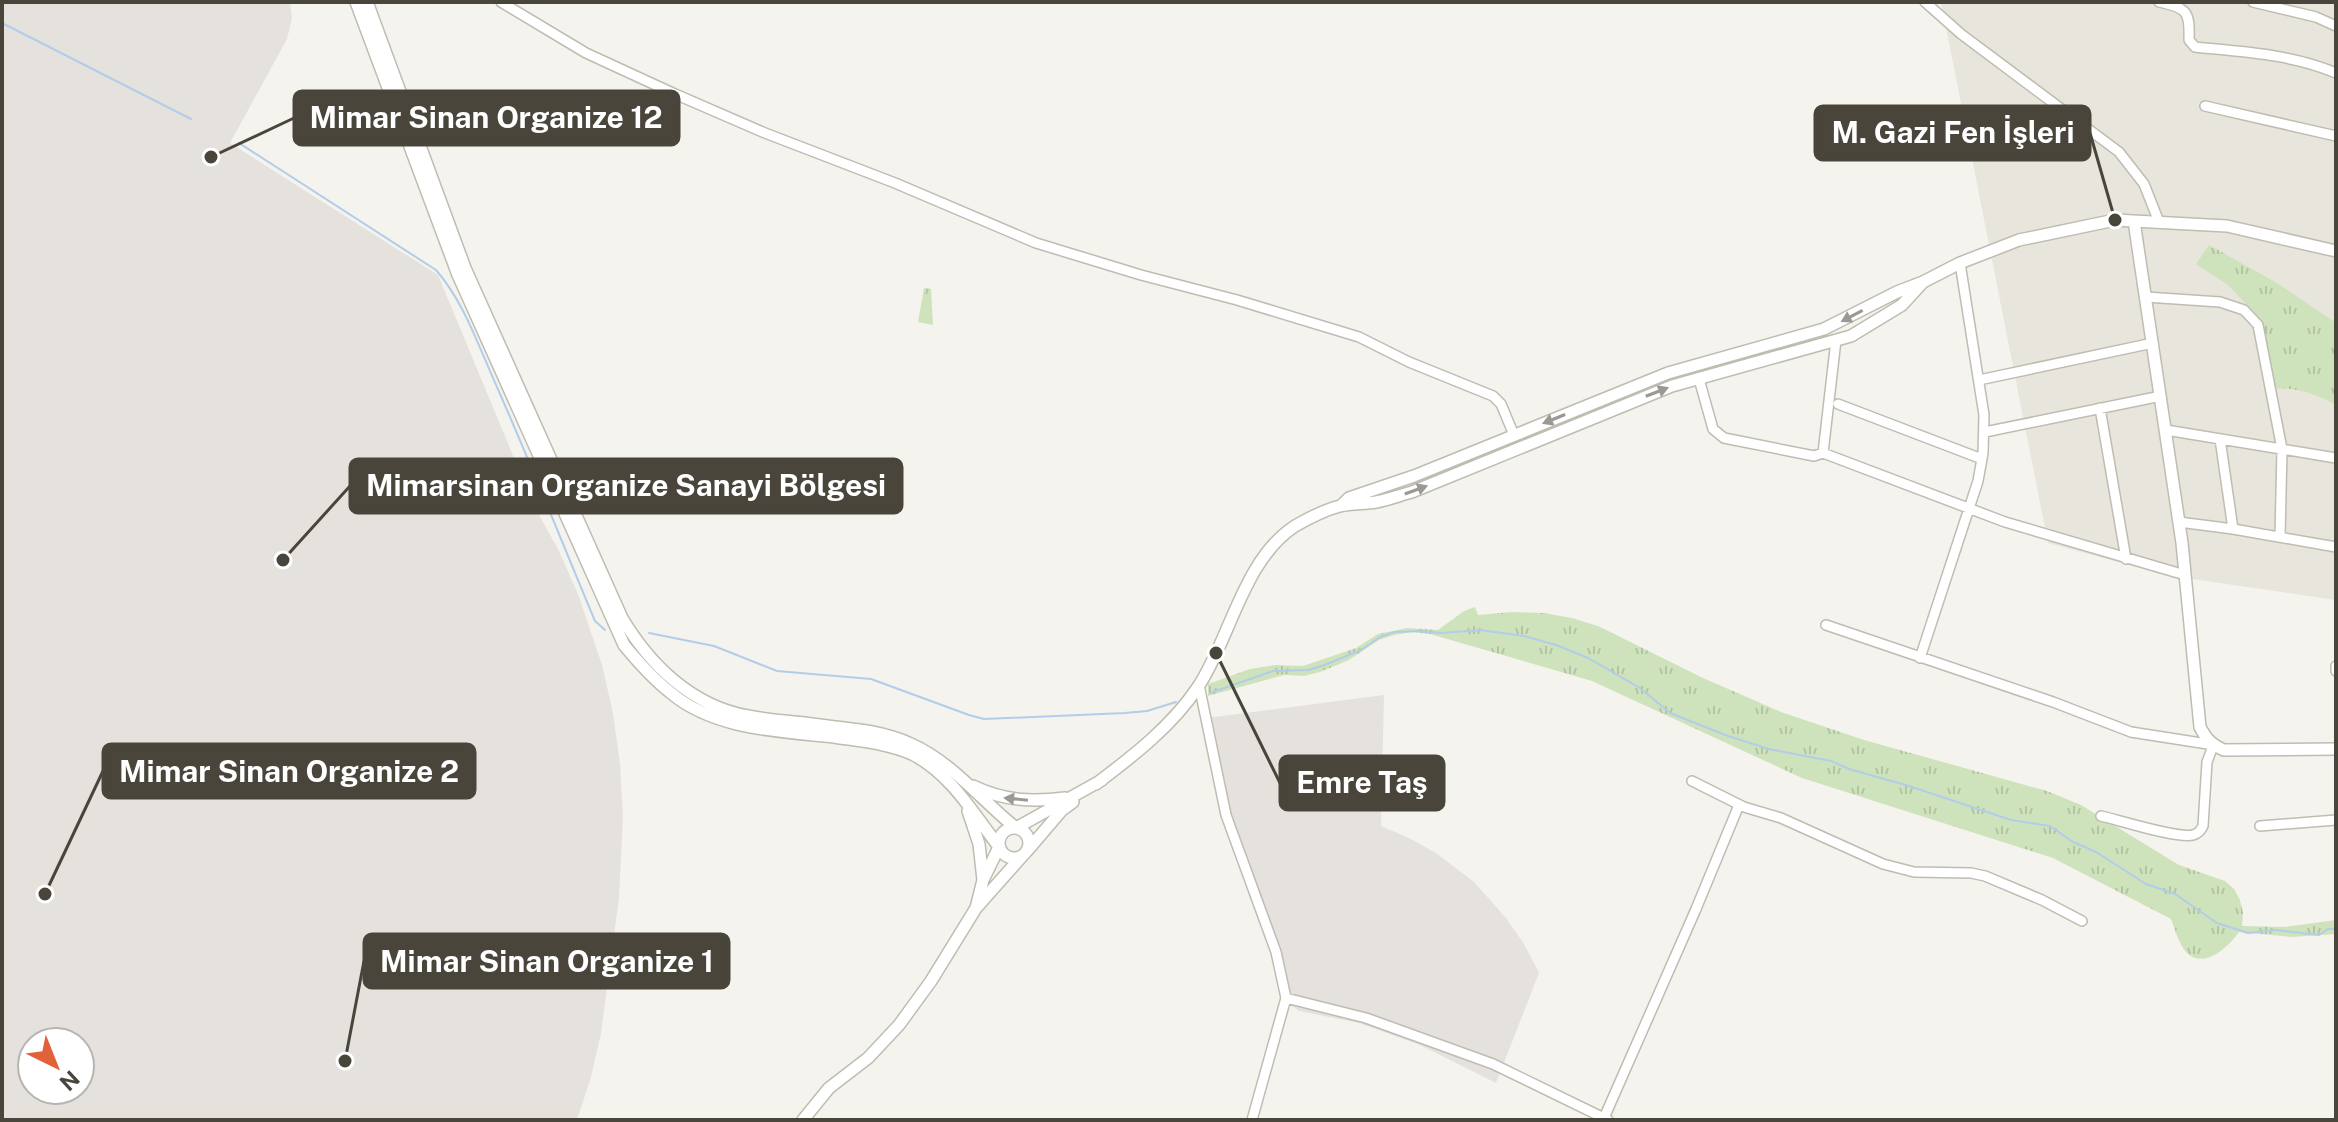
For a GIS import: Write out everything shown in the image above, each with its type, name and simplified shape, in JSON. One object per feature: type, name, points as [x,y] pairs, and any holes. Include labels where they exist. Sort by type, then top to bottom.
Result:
[{"type":"street","points":[[356,2],[458,275],[624,645],[673,695],[708,714],[747,727],[880,743],[912,755],[940,774],[964,799],[1001,852],[1009,857],[1019,857],[1025,853],[1028,837],[1021,830],[938,760],[913,745],[886,735],[746,716],[714,706],[687,691],[658,667],[636,642],[622,618],[465,268],[367,2]]},
{"type":"street","points":[[501,2],[586,53],[675,94],[1036,243],[1359,337],[1409,362],[1493,396],[1501,404],[1514,435]]},
{"type":"street","points":[[1925,2],[1961,34],[2119,152],[2144,184],[2159,222]]},
{"type":"street","points":[[2159,2],[2185,10],[2190,23],[2189,40],[2195,47],[2253,51],[2316,64],[2336,73]]},
{"type":"street","points":[[2253,2],[2316,17],[2336,26]]},
{"type":"street","points":[[2205,106],[2336,136]]},
{"type":"street","points":[[1341,506],[1349,498],[1414,476],[1668,373],[1824,329],[1960,263],[2019,240],[2115,220],[2227,226],[2336,251]]},
{"type":"street","points":[[2134,221],[2179,522],[2200,727],[2213,746]]},
{"type":"street","points":[[1920,658],[1969,509],[1982,459],[1985,432],[1960,263]]},
{"type":"street","points":[[803,1120],[829,1088],[868,1058],[899,1025],[931,981],[976,908],[1062,810],[1102,780],[1179,713],[1199,685],[1246,588],[1281,537],[1311,517],[1341,506],[1378,502],[1412,492],[1672,386],[1851,336],[1902,305],[1923,282]]},
{"type":"street","points":[[2146,297],[2220,302],[2244,310],[2258,325],[2282,449],[2280,537]]},
{"type":"street","points":[[1823,453],[1836,340]]},
{"type":"street","points":[[1979,380],[2153,343]]},
{"type":"street","points":[[1699,379],[1713,429],[1721,437],[1814,456],[1823,453],[1969,509],[2185,575]]},
{"type":"street","points":[[1985,432],[2161,396]]},
{"type":"street","points":[[1838,404],[1982,459]]},
{"type":"street","points":[[2100,408],[2126,559]]},
{"type":"street","points":[[2166,430],[2336,458]]},
{"type":"street","points":[[2220,439],[2233,529]]},
{"type":"street","points":[[2179,522],[2336,547]]},
{"type":"street","points":[[1826,625],[2053,702],[2131,732],[2224,750],[2336,749]]},
{"type":"street","points":[[1199,685],[1226,815],[1276,952],[1286,998],[1252,1120]]},
{"type":"street","points":[[2101,816],[2169,832],[2197,833],[2203,826],[2207,762],[2213,746]]},
{"type":"street","points":[[976,908],[983,880],[999,847],[1002,833],[1102,780]]},
{"type":"street","points":[[1692,781],[1739,805],[1781,818],[1883,864],[1903,870],[1985,876],[2082,921]]},
{"type":"street","points":[[965,783],[1007,799],[1039,801],[1070,798]]},
{"type":"street","points":[[964,799],[979,844],[983,880]]},
{"type":"street","points":[[1286,998],[1366,1018],[1493,1064],[1606,1119],[1739,805]]},
{"type":"street","points":[[2260,826],[2336,820]]},
{"type":"shaded area","points":[[2,2],[290,2],[292,18],[287,39],[230,143],[438,275],[534,506],[578,594],[602,665],[613,713],[623,816],[619,898],[601,1033],[577,1120],[2,1120]]},
{"type":"shaded area","points":[[1941,2],[2336,2],[2336,600],[2166,575],[2048,543]]},
{"type":"shaded area","points":[[1384,695],[1381,826],[1436,853],[1474,882],[1506,918],[1539,973],[1496,1083],[1420,1045],[1359,1023],[1299,1011],[1285,1001],[1275,959],[1243,864],[1207,718]]},
{"type":"green space","points":[[2209,245],[2277,283],[2336,323],[2336,405],[2305,392],[2271,389],[2259,318],[2228,285],[2196,264]]},
{"type":"green space","points":[[924,288],[931,289],[933,325],[918,322]]},
{"type":"green space","points":[[1475,607],[1478,615],[1543,613],[1598,626],[1703,678],[1781,712],[1864,740],[2047,791],[2081,805],[2179,865],[2225,881],[2240,900],[2242,926],[2285,927],[2336,920],[2336,934],[2292,937],[2239,932],[2216,954],[2209,958],[2194,958],[2182,946],[2171,919],[2053,858],[1802,778],[1592,681],[1430,634],[1412,632],[1394,635],[1320,672],[1304,676],[1284,675],[1208,696],[1208,684],[1250,669],[1275,665],[1303,666],[1356,648],[1378,634],[1407,628],[1438,630],[1464,611]]},
{"type":"waterway","points":[[2,23],[191,119]]},
{"type":"waterway","points":[[239,143],[436,270],[446,282],[475,336],[595,621],[605,630]]},
{"type":"waterway","points":[[1210,693],[1273,671],[1308,670],[1322,666],[1395,632],[1480,630],[1524,636],[1588,658],[1640,688],[1670,713],[1728,736],[1769,749],[1831,761],[2011,820],[2050,826],[2146,884],[2175,894],[2217,923],[2248,933],[2276,930],[2319,935],[2328,929],[2336,929]]},
{"type":"waterway","points":[[649,633],[714,646],[777,671],[871,679],[984,719],[1125,713],[1147,711],[1176,702]]},
{"type":"place","name":"Mimar Sinan Organize 12","points":[[211,157]]},
{"type":"place","name":"M. Gazi Fen İşleri","points":[[2115,220]]},
{"type":"place","name":"Mimarsinan Organize Sanayi Bölgesi","points":[[283,560]]},
{"type":"place","name":"Emre Taş","points":[[1216,653]]},
{"type":"place","name":"Mimar Sinan Organize 2","points":[[45,894]]},
{"type":"place","name":"Mimar Sinan Organize 1","points":[[345,1061]]}]
